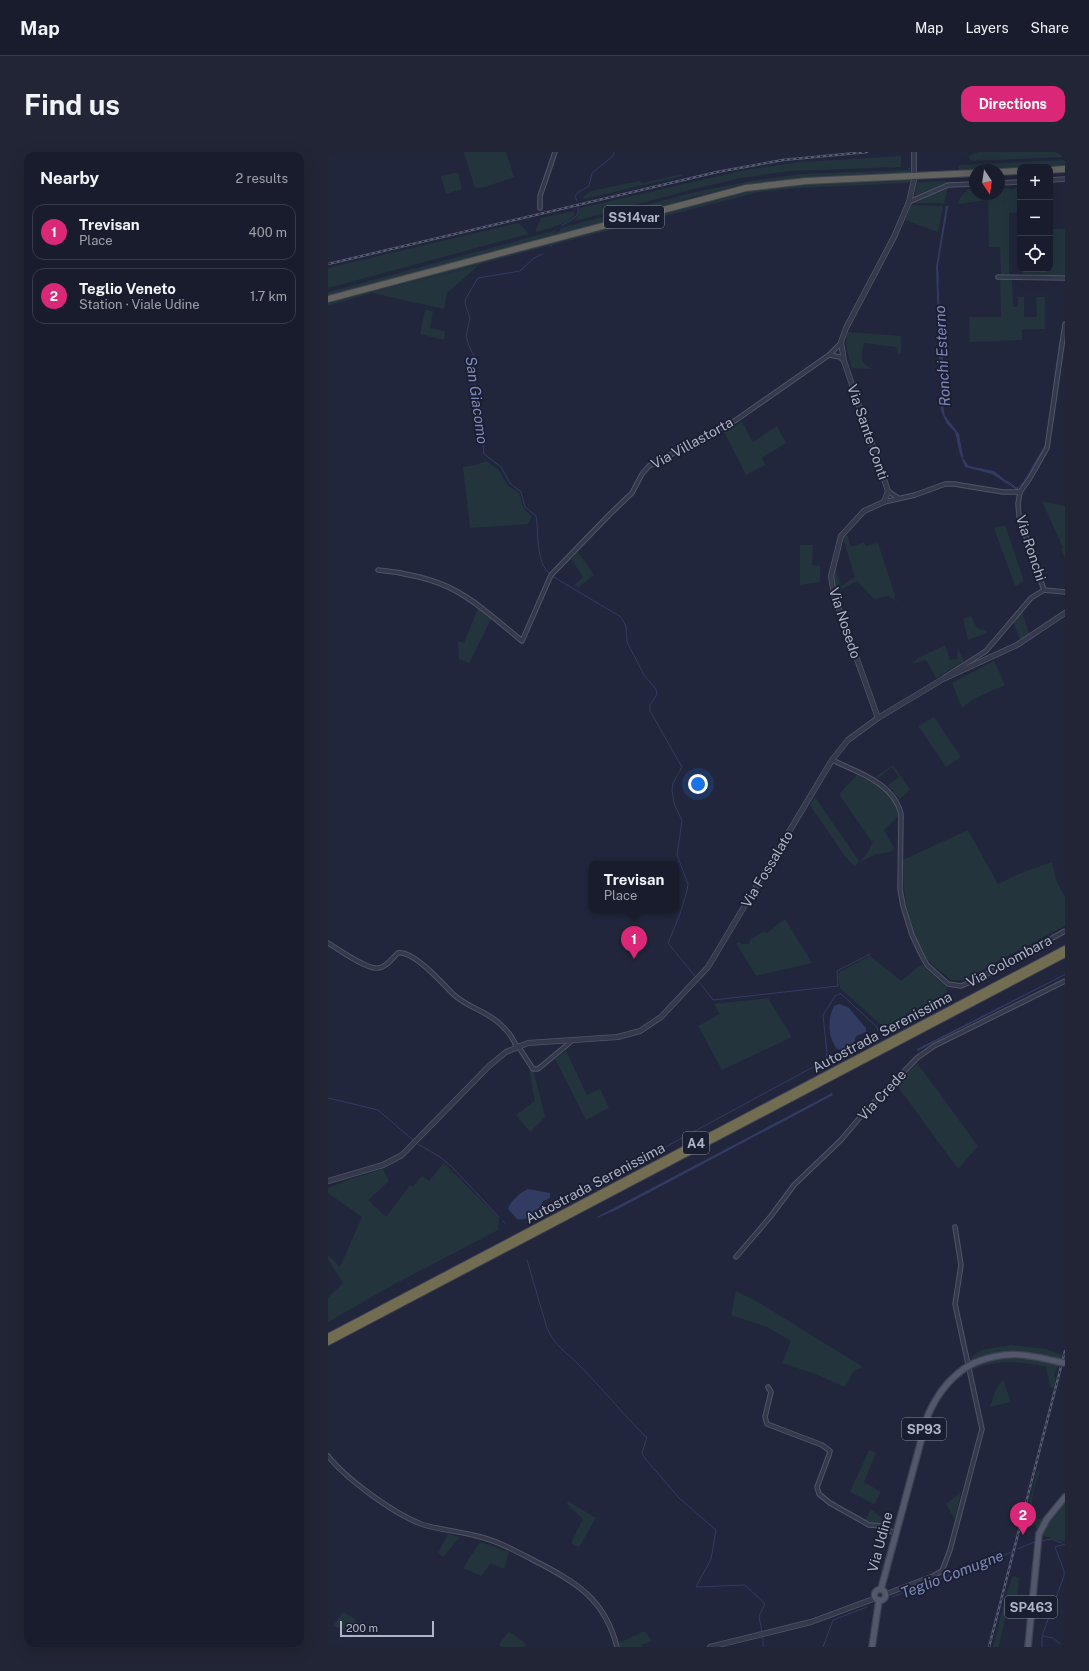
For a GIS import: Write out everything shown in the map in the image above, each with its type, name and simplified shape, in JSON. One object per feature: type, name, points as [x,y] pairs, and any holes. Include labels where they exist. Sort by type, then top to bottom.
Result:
[{"type":"highway","points":[[1053,170],[1065,169]]},
{"type":"highway","points":[[1005,172],[1017,171]]},
{"type":"highway","name":"SS14var","points":[[328,299],[746,188],[796,181],[969,173]]},
{"type":"highway","name":"Autostrada Serenissima","points":[[328,1337],[1065,949]]},
{"type":"highway","name":"Autostrada Serenissima","points":[[328,1342],[1065,954]]},
{"type":"main road","name":"Via Udine","points":[[872,1647],[877,1599],[875,1592],[881,1589],[928,1415],[934,1401],[946,1384],[965,1368],[974,1363],[999,1355],[1010,1354],[1036,1357],[1065,1363]]},
{"type":"main road","name":"SP463","points":[[1028,1647],[1035,1567],[1040,1532],[1047,1518],[1065,1497]]},
{"type":"main road","name":"Via Udine","points":[[881,1589],[886,1594]]},
{"type":"main road","points":[[877,1599],[884,1599],[886,1594]]},
{"type":"street","points":[[540,208],[540,196],[555,152]]},
{"type":"street","points":[[914,153],[914,172]]},
{"type":"street","points":[[1053,180],[1065,179]]},
{"type":"street","name":"Via Villastorta","points":[[378,570],[400,572],[454,590],[473,601],[522,641],[551,575],[632,493],[649,466],[736,420],[829,355],[842,342],[846,328],[884,258],[909,202],[914,180]]},
{"type":"street","points":[[1005,182],[1017,182]]},
{"type":"street","points":[[909,202],[948,185],[969,184]]},
{"type":"street","points":[[998,277],[1065,278]]},
{"type":"street","points":[[1021,490],[1030,478],[1047,448],[1065,324]]},
{"type":"street","name":"Via Sante Conti","points":[[842,342],[844,361],[888,491],[899,498]]},
{"type":"street","points":[[829,355],[840,357],[844,361]]},
{"type":"street","name":"Via Nosedo","points":[[878,718],[834,595],[831,576],[838,543],[846,529],[864,511],[884,502],[915,495],[945,484],[954,484],[1003,492],[1021,490]]},
{"type":"street","name":"Via Ronchi","points":[[1021,490],[1018,504],[1019,516],[1044,590]]},
{"type":"street","points":[[884,502],[888,491]]},
{"type":"street","points":[[943,679],[986,651],[1026,603],[1044,590],[1065,592]]},
{"type":"street","name":"Via Fossalato","points":[[328,1182],[384,1165],[402,1156],[499,1057],[517,1046],[538,1042],[618,1037],[640,1031],[661,1016],[700,978],[745,907],[832,760],[848,740],[878,718],[943,679],[1017,645],[1065,613]]},
{"type":"street","name":"Via Colombara","points":[[832,760],[877,782],[891,793],[897,801],[901,814],[900,896],[905,915],[917,948],[927,965],[951,986],[961,986],[978,979],[1065,931]]},
{"type":"street","points":[[328,943],[361,962],[378,969],[383,967],[398,953],[406,953],[426,967],[461,1001],[493,1018],[500,1024],[511,1036],[533,1069],[538,1069],[573,1040]]},
{"type":"street","name":"Via Crede","points":[[736,1257],[771,1216],[794,1185],[841,1140],[862,1115],[917,1058],[934,1046],[1064,983]]},
{"type":"street","points":[[886,1594],[933,1576],[942,1571],[945,1565],[982,1429],[955,1304],[961,1265],[955,1228]]},
{"type":"street","points":[[768,1387],[771,1394],[765,1417],[768,1424],[822,1445],[830,1451],[817,1486],[818,1494],[830,1503],[869,1525],[883,1526],[895,1534]]},
{"type":"street","points":[[328,1456],[343,1472],[400,1513],[422,1524],[476,1535],[504,1544],[565,1577],[582,1588],[598,1605],[613,1631],[618,1647]]},
{"type":"street","points":[[710,1647],[815,1621],[877,1599]]},
{"type":"shaded area","points":[[464,152],[506,152],[514,177],[485,187],[475,188]]},
{"type":"shaded area","points":[[979,152],[1065,152],[1065,157],[971,161],[968,156]]},
{"type":"shaded area","points":[[901,156],[901,167],[789,171],[741,178],[575,221],[580,208],[745,170],[800,162]]},
{"type":"shaded area","points":[[1065,160],[1065,166],[1053,166],[1053,164],[1017,164],[1017,168],[1005,168],[1005,164],[979,164]]},
{"type":"shaded area","points":[[969,164],[969,170],[959,170],[958,165]]},
{"type":"shaded area","points":[[911,167],[910,174],[770,182],[692,197],[670,205],[328,296],[328,292],[557,230],[555,233],[558,234],[561,228],[691,193],[750,181],[800,174],[906,170]]},
{"type":"shaded area","points":[[458,172],[462,189],[446,194],[441,176]]},
{"type":"shaded area","points":[[681,174],[682,176],[584,199],[583,197],[591,191],[639,181],[643,183]]},
{"type":"shaded area","points":[[911,179],[910,183],[799,188],[759,192],[552,245],[388,289],[479,265],[447,293],[444,309],[372,293],[328,306],[328,301],[745,191],[779,185]]},
{"type":"shaded area","points":[[946,181],[946,183],[915,196],[917,182]]},
{"type":"shaded area","points":[[948,187],[944,203],[915,203]]},
{"type":"shaded area","points":[[1005,188],[1017,188],[1017,212],[1009,213],[1009,274],[1001,274],[1000,247],[989,247],[988,200],[1005,200]]},
{"type":"shaded area","points":[[968,189],[969,200],[988,200],[958,204],[960,198]]},
{"type":"shaded area","points":[[911,205],[943,206],[938,232],[905,220]]},
{"type":"shaded area","points":[[574,211],[574,216],[566,222],[535,232],[541,218]]},
{"type":"shaded area","points":[[518,223],[527,231],[528,234],[328,288],[328,268]]},
{"type":"shaded area","points":[[1053,229],[1065,229],[1065,276],[1027,276],[1028,274],[1023,274],[1023,272],[1053,272]]},
{"type":"shaded area","points":[[1000,279],[1012,279],[1013,307],[1018,307],[1018,297],[1024,297],[1024,317],[1037,317],[1036,297],[1045,297],[1045,329],[1022,329],[1022,340],[970,342],[969,317],[1001,317]]},
{"type":"shaded area","points":[[425,310],[433,311],[430,328],[445,331],[444,340],[420,334]]},
{"type":"shaded area","points":[[848,332],[901,336],[901,354],[898,354],[897,347],[864,343],[862,359],[865,364],[872,369],[852,368],[846,346]]},
{"type":"shaded area","points":[[742,422],[753,442],[777,426],[786,443],[762,458],[765,465],[746,475],[724,432]]},
{"type":"shaded area","points":[[486,461],[499,470],[507,485],[519,493],[524,508],[532,516],[528,524],[470,528],[463,467],[476,465]]},
{"type":"shaded area","points":[[1042,501],[1065,506],[1065,558],[1061,549],[1063,548]]},
{"type":"shaded area","points":[[1005,525],[1024,581],[1015,586],[994,528]]},
{"type":"shaded area","points":[[846,531],[851,547],[864,542],[866,546],[878,543],[895,596],[894,599],[905,607],[888,596],[874,599],[857,581],[840,590],[835,589],[832,572],[837,560],[836,569],[841,586],[855,577],[843,538]]},
{"type":"shaded area","points":[[800,545],[813,545],[812,565],[820,566],[820,582],[800,585]]},
{"type":"shaded area","points":[[578,552],[594,575],[579,587],[574,585],[583,577],[571,559]]},
{"type":"shaded area","points":[[478,608],[491,619],[469,663],[459,659],[458,641],[464,643]]},
{"type":"shaded area","points":[[1022,611],[1029,634],[1020,640],[1013,621]]},
{"type":"shaded area","points":[[971,616],[976,626],[980,629],[986,630],[987,633],[968,640],[963,619]]},
{"type":"shaded area","points":[[945,645],[950,660],[957,659],[958,649],[964,661],[936,678],[926,660],[912,664],[918,658]]},
{"type":"shaded area","points":[[994,661],[1005,685],[973,699],[962,708],[952,683]]},
{"type":"shaded area","points":[[934,717],[961,757],[946,767],[918,726]]},
{"type":"shaded area","points":[[893,765],[910,790],[900,799],[888,785],[899,777],[892,767],[878,778],[875,777]]},
{"type":"shaded area","points":[[857,775],[871,782],[889,795],[897,807],[899,815],[884,830],[894,848],[891,852],[877,854],[860,862],[868,852],[874,839],[872,842],[839,794]]},
{"type":"shaded area","points":[[815,797],[859,861],[855,867],[844,855],[810,805]]},
{"type":"shaded area","points":[[968,830],[998,884],[1021,873],[1052,862],[1056,880],[1065,897],[1065,926],[999,960],[966,980],[951,980],[933,965],[924,955],[918,944],[907,909],[903,860]]},
{"type":"shaded area","points":[[785,919],[812,963],[756,976],[736,943],[739,942],[742,944],[749,944],[750,940],[764,931],[766,933],[768,932]]},
{"type":"shaded area","points":[[870,956],[901,981],[922,965],[947,988],[946,993],[886,1026],[880,1024],[840,988],[838,973]]},
{"type":"shaded area","points":[[768,998],[792,1037],[722,1070],[698,1026],[720,1014],[714,1004]]},
{"type":"shaded area","points":[[566,1051],[587,1095],[600,1089],[609,1108],[586,1120],[555,1059]]},
{"type":"shaded area","points":[[917,1063],[978,1146],[958,1169],[896,1084]]},
{"type":"shaded area","points":[[529,1069],[534,1072],[545,1117],[530,1132],[516,1115],[535,1101]]},
{"type":"shaded area","points":[[444,1163],[499,1218],[498,1230],[391,1286],[328,1322],[328,1298],[343,1283],[328,1259],[328,1255],[340,1267],[362,1217],[328,1193],[328,1188],[383,1169],[389,1181],[368,1200],[386,1217],[410,1185],[412,1187],[422,1176],[429,1181]]},
{"type":"shaded area","points":[[736,1291],[758,1302],[863,1367],[854,1371],[845,1387],[818,1375],[782,1363],[791,1341],[767,1327],[731,1315]]},
{"type":"shaded area","points":[[1011,1345],[1046,1349],[1062,1355],[1061,1360],[1038,1354],[1017,1351],[1006,1351],[984,1355],[973,1359],[971,1357],[982,1350]]},
{"type":"shaded area","points":[[1004,1356],[1035,1358],[1059,1365],[1054,1374],[1056,1383],[1053,1389],[1050,1386],[1046,1367],[1026,1363],[1009,1362],[991,1364],[972,1370],[971,1367]]},
{"type":"shaded area","points":[[1003,1379],[1011,1402],[990,1407],[995,1391]]},
{"type":"shaded area","points":[[869,1450],[876,1453],[864,1482],[881,1492],[874,1504],[850,1492]]},
{"type":"shaded area","points":[[1038,1470],[1040,1471],[1032,1501],[1034,1513],[1038,1519],[1041,1519],[1064,1493],[1065,1496],[1038,1530],[1035,1525],[1026,1528],[1023,1526]]},
{"type":"shaded area","points":[[961,1492],[955,1520],[946,1504]]},
{"type":"shaded area","points":[[568,1501],[596,1518],[579,1547],[571,1543],[583,1519],[567,1504]]},
{"type":"shaded area","points":[[1065,1502],[1065,1542],[1044,1536],[1042,1537],[1048,1522]]},
{"type":"shaded area","points":[[871,1509],[892,1527],[883,1523],[870,1523],[865,1520]]},
{"type":"shaded area","points":[[448,1534],[460,1537],[443,1557],[438,1553]]},
{"type":"shaded area","points":[[480,1542],[509,1552],[504,1569],[491,1563],[481,1576],[463,1568]]},
{"type":"shaded area","points":[[1013,1576],[1019,1578],[1017,1595],[1010,1595],[999,1647],[993,1647],[1006,1594]]},
{"type":"shaded area","points":[[343,1612],[355,1619],[356,1623],[351,1632],[333,1626]]},
{"type":"shaded area","points":[[509,1631],[526,1644],[524,1647],[502,1647],[499,1644]]},
{"type":"shaded area","points":[[645,1631],[652,1641],[642,1645],[642,1647],[620,1647],[619,1643]]},
{"type":"water","points":[[946,206],[948,206],[938,266],[939,327],[943,359],[943,405],[945,416],[959,434],[963,459],[968,466],[994,471],[1011,485],[1019,488],[1017,490],[992,474],[965,467],[960,454],[955,432],[947,424],[941,411],[936,267]]},
{"type":"water","points":[[1065,975],[918,1051],[917,1049]]},
{"type":"water","points":[[839,1004],[848,1007],[866,1028],[866,1032],[856,1036],[853,1046],[845,1050],[837,1049],[830,1034],[830,1017],[834,1006]]},
{"type":"water","points":[[832,1093],[833,1095],[618,1209],[597,1218],[597,1217]]},
{"type":"water","points":[[528,1189],[550,1193],[550,1198],[543,1201],[537,1212],[530,1217],[526,1219],[517,1219],[508,1209],[509,1206],[516,1197]]},
{"type":"waterway","name":"San Giacomo","points":[[577,201],[575,196],[577,193],[589,186],[592,173],[613,156],[614,152]]},
{"type":"waterway","name":"San Giacomo","points":[[562,225],[572,220],[576,216],[578,213],[578,206]]},
{"type":"waterway","name":"Ronchi Esterno","points":[[946,213],[948,206]]},
{"type":"waterway","name":"Ronchi Esterno","points":[[945,223],[946,216]]},
{"type":"waterway","name":"Ronchi Esterno","points":[[943,233],[944,226]]},
{"type":"waterway","name":"San Giacomo","points":[[543,254],[534,258],[520,271],[478,278],[466,298],[465,303],[470,318],[466,336],[475,358],[474,384],[480,404],[484,454],[501,467],[510,483],[521,492],[525,507],[536,516],[540,555],[545,569],[550,574]]},
{"type":"waterway","name":"Ronchi Esterno","points":[[938,272],[938,285]]},
{"type":"waterway","name":"Ronchi Esterno","points":[[938,288],[939,307]]},
{"type":"waterway","name":"Ronchi Esterno","points":[[939,326],[939,334]]},
{"type":"waterway","points":[[1017,488],[1023,483],[1046,444],[1060,340]]},
{"type":"waterway","name":"Ronchi Esterno","points":[[948,421],[959,436]]},
{"type":"waterway","name":"Ronchi Esterno","points":[[959,439],[963,457]]},
{"type":"waterway","name":"Ronchi Esterno","points":[[964,460],[968,466],[972,467]]},
{"type":"waterway","name":"Ronchi Esterno","points":[[975,468],[981,469]]},
{"type":"waterway","name":"Ronchi Esterno","points":[[1007,481],[1014,486]]},
{"type":"waterway","name":"San Giacomo","points":[[552,576],[621,617],[626,626],[627,642],[644,675],[656,689],[657,694],[650,705],[650,711],[682,767],[673,783],[672,790],[674,803],[682,821],[677,855],[688,884],[680,914],[668,943],[695,976]]},
{"type":"waterway","points":[[700,983],[713,1000],[838,986],[837,971],[870,954]]},
{"type":"waterway","points":[[840,993],[877,1027],[878,1031]]},
{"type":"waterway","points":[[578,1191],[647,1157],[824,1061],[827,1053],[823,1015],[835,996],[840,994]]},
{"type":"waterway","points":[[328,1098],[378,1110],[413,1140]]},
{"type":"waterway","points":[[418,1144],[440,1157],[452,1167],[499,1217]]},
{"type":"waterway","points":[[527,1260],[547,1328],[554,1340],[647,1437],[642,1453],[644,1457],[679,1498],[716,1530],[711,1559],[696,1587],[745,1585],[765,1604],[759,1616],[762,1632]]},
{"type":"waterway","name":"Teglio Comugne","points":[[1040,1541],[1052,1539],[1062,1543]]},
{"type":"waterway","name":"Teglio Comugne","points":[[1018,1549],[1034,1542]]},
{"type":"waterway","points":[[1042,1647],[1042,1636],[1064,1576],[1064,1571],[1055,1547],[1065,1544]]},
{"type":"waterway","name":"Teglio Comugne","points":[[892,1597],[1012,1552]]},
{"type":"waterway","name":"Teglio Comugne","points":[[823,1647],[833,1620],[867,1607]]},
{"type":"waterway","points":[[1043,1636],[1053,1638],[1064,1647]]},
{"type":"waterway","points":[[763,1638],[763,1647]]},
{"type":"railway","points":[[328,264],[717,172],[783,160],[867,152]]},
{"type":"railway","points":[[989,1647],[1065,1351]]},
{"type":"place","name":"Trevisan","points":[[634,959]]},
{"type":"place","name":"Teglio Veneto","points":[[1023,1535]]}]
